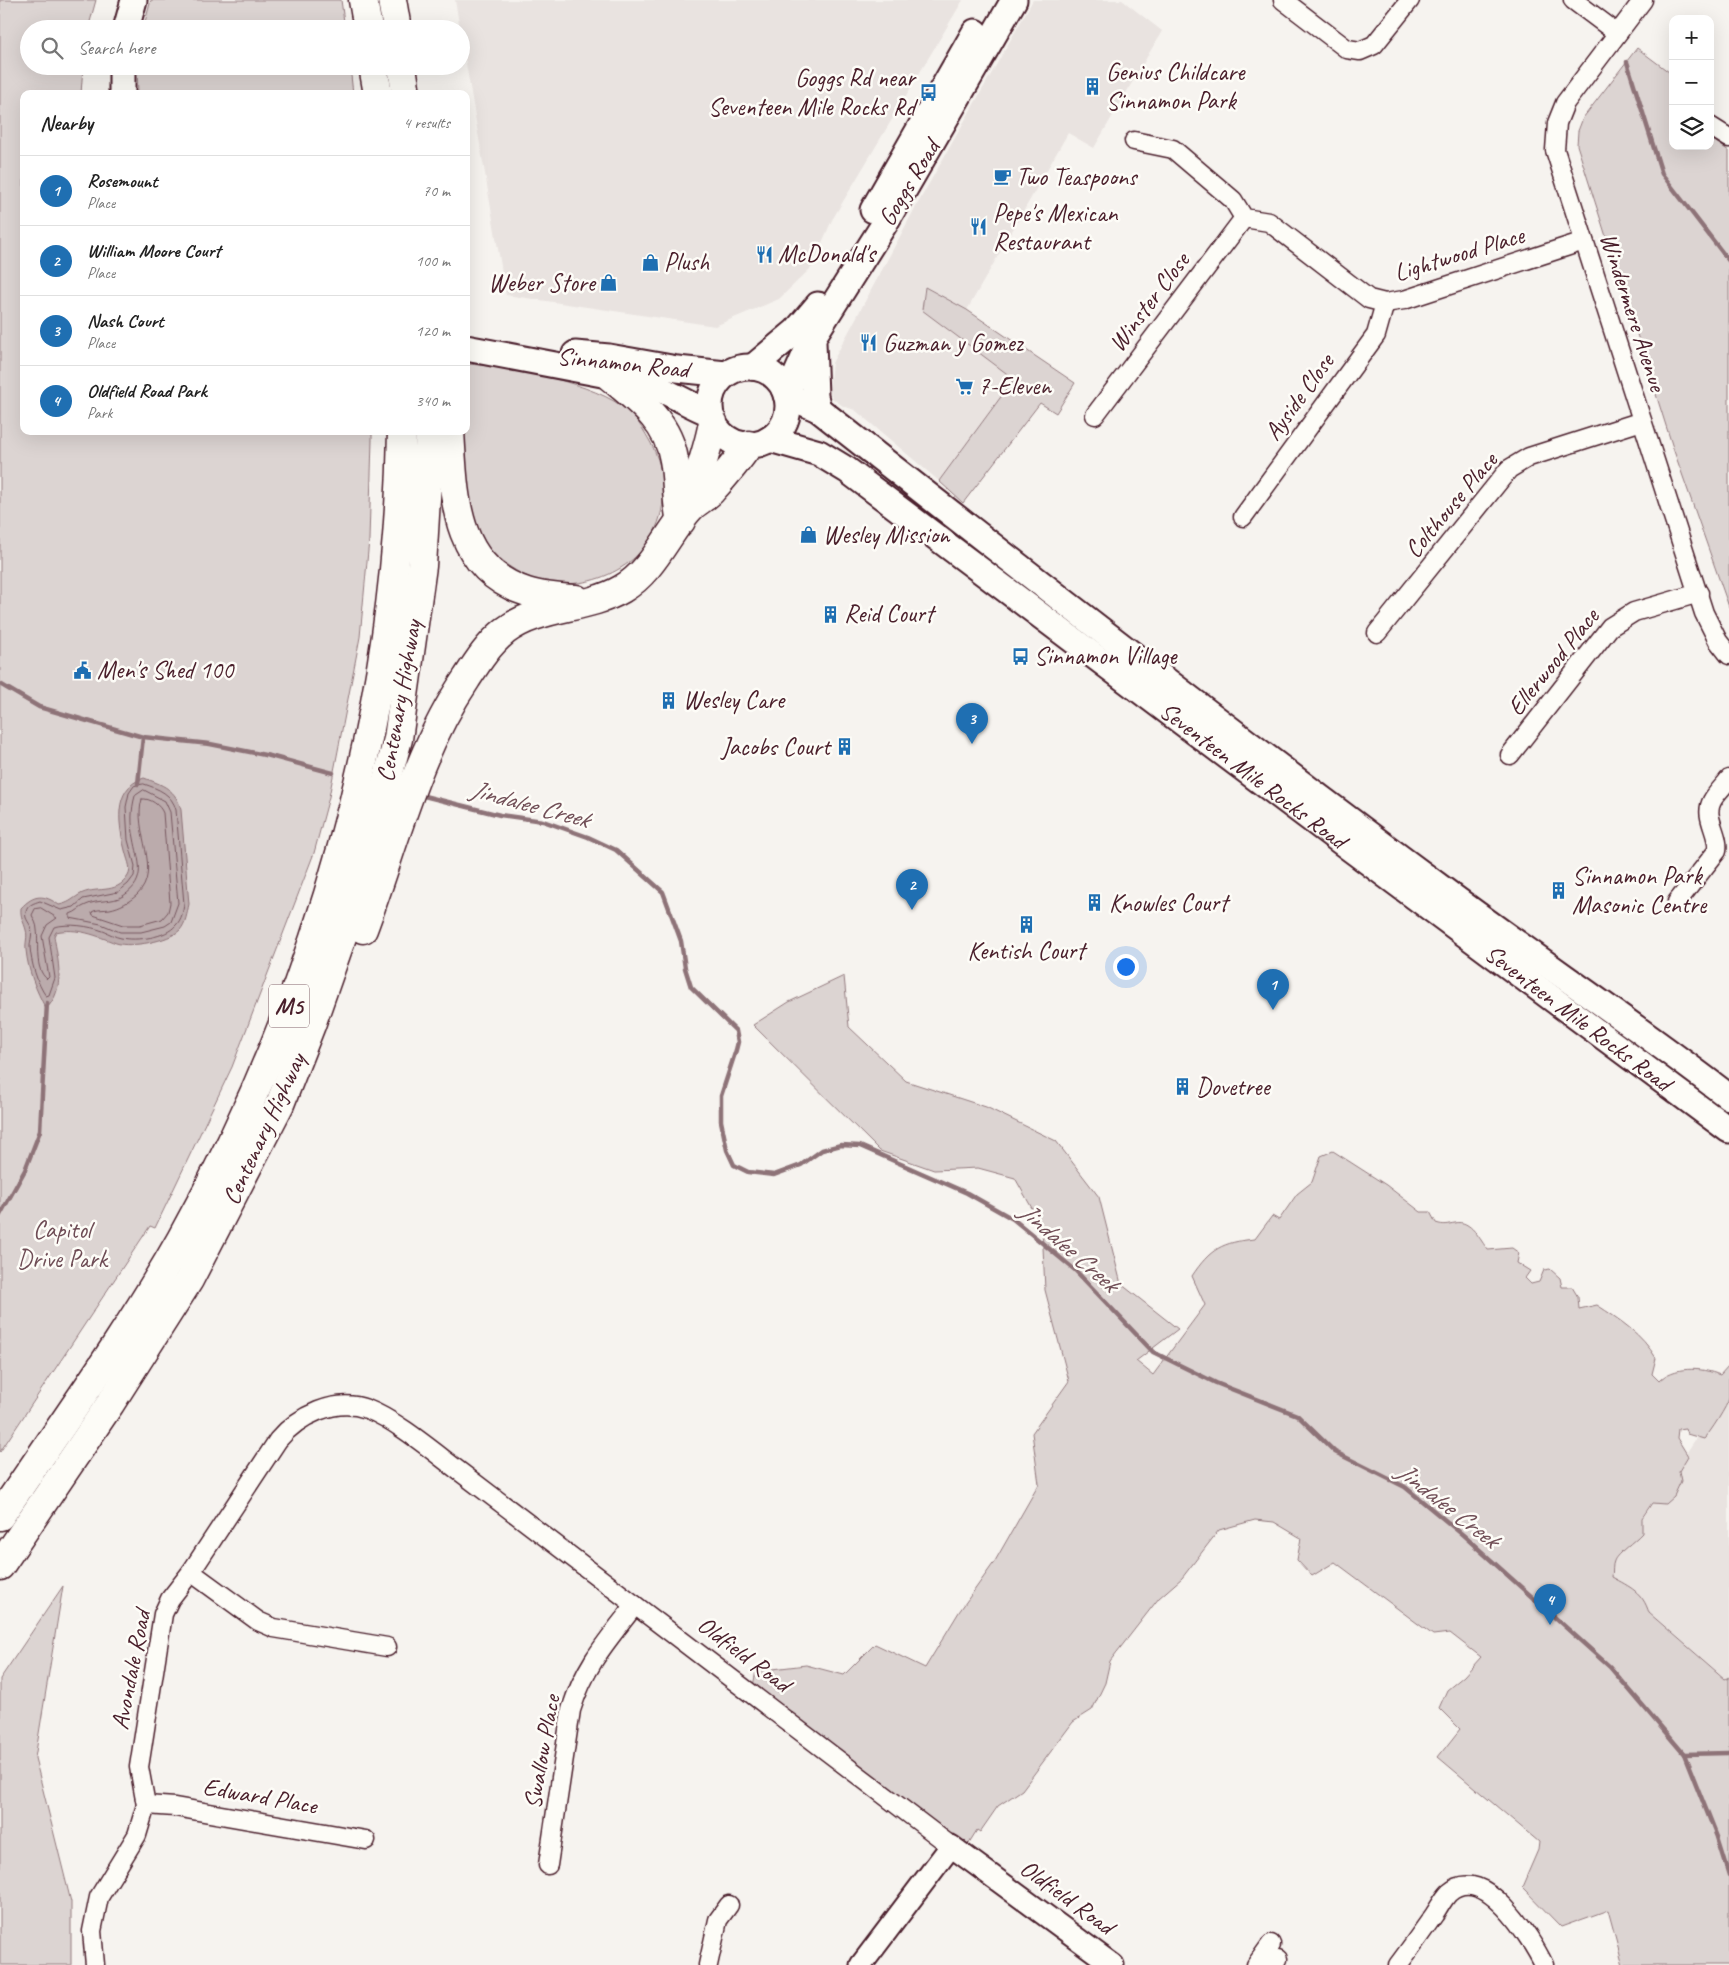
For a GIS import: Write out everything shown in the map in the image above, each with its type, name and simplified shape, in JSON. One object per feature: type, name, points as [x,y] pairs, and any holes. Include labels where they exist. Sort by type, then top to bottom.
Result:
[{"type":"highway","points":[[363,0],[366,20]]},
{"type":"highway","points":[[392,0],[395,20]]},
{"type":"highway","points":[[375,75],[377,90]]},
{"type":"highway","points":[[403,75],[405,90]]},
{"type":"highway","points":[[607,374],[641,402],[662,428],[674,457],[676,503],[686,514]]},
{"type":"highway","points":[[686,514],[695,482],[707,455],[712,418]]},
{"type":"highway","name":"Centenary Highway","points":[[0,1516],[91,1380],[180,1240],[255,1092],[282,1026],[332,879],[360,774],[373,711],[395,554],[402,435]]},
{"type":"highway","name":"Centenary Highway","points":[[0,1566],[110,1404],[189,1280],[280,1104],[311,1026],[351,911],[398,739],[422,566],[430,435]]},
{"type":"highway","points":[[450,435],[458,521],[465,538],[477,556],[493,573],[517,588],[539,595],[590,601]]},
{"type":"highway","points":[[311,1026],[330,1016],[426,751],[460,688],[490,646],[506,631],[538,614],[568,608],[622,589],[636,578],[686,514],[759,442]]},
{"type":"main road","points":[[128,20],[134,0]]},
{"type":"main road","name":"Goggs Road","points":[[753,367],[796,331],[823,298],[994,0]]},
{"type":"main road","name":"Goggs Road","points":[[785,392],[795,378],[813,337],[875,240],[1014,0]]},
{"type":"main road","points":[[122,75],[122,90]]},
{"type":"main road","points":[[813,337],[815,396],[818,409]]},
{"type":"main road","name":"Sinnamon Road","points":[[472,349],[521,357],[557,367],[607,374],[659,388],[712,418]]},
{"type":"main road","name":"Sinnamon Road","points":[[521,357],[558,354],[593,355],[630,359],[677,370],[726,374]]},
{"type":"main road","points":[[743,367],[753,367],[771,374],[785,392],[788,408],[786,420],[779,431],[759,442],[727,439],[712,418],[712,392],[726,374],[743,367]]},
{"type":"main road","name":"Seventeen Mile Rocks Road","points":[[785,392],[818,409],[1002,554],[1388,849],[1535,958],[1670,1051],[1729,1097]]},
{"type":"main road","name":"Seventeen Mile Rocks Road","points":[[759,442],[819,453],[847,470],[1336,838],[1729,1130]]},
{"type":"street","points":[[1283,0],[1347,49],[1360,51],[1374,45],[1410,0]]},
{"type":"street","points":[[1573,0],[1617,33]]},
{"type":"street","name":"Windermere Avenue","points":[[1642,0],[1565,103],[1556,130],[1556,159],[1699,593],[1712,630],[1729,655]]},
{"type":"street","points":[[1714,129],[1729,138]]},
{"type":"street","points":[[1134,141],[1173,149],[1233,200],[1244,218]]},
{"type":"street","name":"Lightwood Place","points":[[1244,218],[1269,222],[1369,299],[1385,302],[1404,300],[1584,241]]},
{"type":"street","name":"Winster Close","points":[[1096,416],[1244,218]]},
{"type":"street","name":"Ayside Close","points":[[1243,516],[1376,335],[1385,302]]},
{"type":"street","name":"Colthouse Place","points":[[1377,633],[1509,469],[1529,457],[1642,421]]},
{"type":"street","name":"Ellerwood Place","points":[[1510,755],[1610,627],[1634,612],[1699,593]]},
{"type":"street","points":[[1677,902],[1717,851],[1718,842],[1709,814],[1712,801],[1729,778]]},
{"type":"street","name":"Avondale Road","points":[[95,1965],[92,1931],[99,1897],[137,1835],[146,1805],[139,1767],[163,1614],[170,1599],[191,1572],[278,1440],[289,1427],[305,1416],[334,1406]]},
{"type":"street","name":"Oldfield Road","points":[[334,1406],[366,1408],[385,1418],[463,1474],[951,1846],[1113,1965]]},
{"type":"street","points":[[191,1572],[258,1621],[274,1628],[387,1647]]},
{"type":"street","name":"Swallow Place","points":[[548,1865],[571,1710],[579,1685],[588,1666],[635,1605]]},
{"type":"street","name":"Edward Place","points":[[146,1805],[175,1807],[366,1840]]},
{"type":"street","points":[[860,1965],[951,1846]]},
{"type":"street","points":[[1398,1965],[1450,1892],[1464,1886],[1481,1888],[1510,1911],[1534,1944],[1544,1965]]},
{"type":"street","points":[[708,1965],[718,1920],[729,1905]]},
{"type":"street","points":[[1256,1965],[1275,1956]]},
{"type":"shaded area","points":[[455,0],[963,0],[832,220],[811,268],[779,299],[715,326],[506,295],[468,75],[470,75],[470,20],[458,20]]},
{"type":"shaded area","points":[[1033,0],[1122,0],[1162,31],[1094,148],[1068,133],[967,310],[924,287],[922,310],[1014,379],[939,481],[855,410],[843,406],[832,398],[829,388],[832,363],[913,212]]},
{"type":"shaded area","points":[[1729,1389],[1729,1682],[1605,1575]]},
{"type":"green space","name":"Capitol Drive Park","points":[[0,0],[96,0],[90,20],[20,20],[20,75],[82,75],[81,90],[20,90],[20,435],[372,435],[369,540],[360,637],[329,797],[314,853],[232,1067],[155,1228],[150,1226],[0,1452]]},
{"type":"green space","points":[[151,0],[341,0],[344,20],[145,20]]},
{"type":"green space","points":[[1637,48],[1669,72],[1669,150],[1714,150],[1714,141],[1729,151],[1729,607],[1674,451],[1577,145],[1578,131],[1583,118]]},
{"type":"green space","points":[[137,75],[351,75],[353,90],[138,90]]},
{"type":"green space","points":[[925,287],[967,310],[1075,383],[1056,413],[1040,403],[963,503],[939,481],[1014,379],[922,310]]},
{"type":"green space","points":[[470,364],[528,372],[596,392],[614,401],[634,417],[642,427],[658,459],[663,482],[660,517],[646,545],[633,559],[617,570],[599,578],[580,583],[561,584],[542,581],[524,575],[507,565],[492,552],[480,536],[472,518],[467,497],[462,435],[470,435]]},
{"type":"green space","points":[[844,976],[849,1027],[906,1081],[986,1107],[1056,1141],[1099,1197],[1121,1284],[1178,1329],[1136,1361],[1153,1375],[1205,1305],[1192,1276],[1205,1259],[1218,1248],[1225,1245],[1255,1239],[1272,1216],[1279,1220],[1297,1194],[1312,1182],[1321,1156],[1333,1151],[1386,1185],[1421,1212],[1430,1212],[1436,1223],[1444,1225],[1466,1224],[1474,1231],[1488,1250],[1512,1248],[1519,1253],[1517,1263],[1530,1271],[1525,1278],[1531,1284],[1539,1282],[1544,1270],[1550,1269],[1560,1278],[1562,1287],[1572,1287],[1578,1297],[1579,1309],[1597,1305],[1622,1322],[1644,1342],[1656,1358],[1652,1374],[1659,1381],[1679,1370],[1688,1369],[1704,1370],[1720,1375],[1729,1365],[1728,1402],[1704,1439],[1687,1434],[1685,1428],[1678,1429],[1677,1438],[1688,1456],[1679,1471],[1681,1481],[1674,1496],[1665,1504],[1652,1503],[1642,1518],[1642,1533],[1615,1558],[1612,1577],[1635,1591],[1643,1600],[1649,1613],[1725,1679],[1729,1677],[1729,1965],[1623,1965],[1608,1910],[1561,1927],[1522,1887],[1538,1850],[1539,1842],[1438,1757],[1460,1729],[1439,1708],[1447,1690],[1464,1676],[1481,1657],[1450,1633],[1433,1635],[1335,1562],[1312,1576],[1297,1560],[1301,1538],[1274,1522],[1255,1520],[1219,1530],[1182,1578],[1159,1598],[1110,1661],[1105,1683],[1092,1710],[1073,1722],[1022,1790],[998,1806],[980,1832],[977,1830],[967,1846],[753,1686],[756,1671],[806,1665],[844,1675],[875,1644],[925,1668],[959,1612],[995,1561],[1039,1484],[1032,1433],[1069,1381],[1045,1290],[1042,1226],[1015,1178],[978,1168],[934,1170],[880,1151],[753,1025],[789,1002]]},
{"type":"green space","points":[[63,1586],[35,1758],[71,1902],[71,1965],[0,1965],[0,1679]]},
{"type":"water","points":[[144,778],[172,792],[181,810],[189,904],[184,924],[175,934],[159,940],[131,945],[116,943],[79,931],[56,932],[54,936],[59,974],[58,984],[56,993],[46,1009],[36,988],[29,965],[26,947],[27,933],[21,908],[30,900],[39,897],[49,899],[59,905],[85,892],[111,888],[123,882],[128,876],[130,868],[121,833],[120,810],[122,800],[126,790],[133,783]]},
{"type":"waterway","points":[[1627,62],[1662,174],[1729,261]]},
{"type":"waterway","name":"Jindalee Creek","points":[[0,684],[39,707],[143,737],[210,744],[270,756],[333,773]]},
{"type":"waterway","points":[[138,784],[143,737]]},
{"type":"waterway","name":"Jindalee Creek","points":[[420,795],[500,815],[543,821],[588,837],[616,850],[663,892],[681,941],[685,968],[691,987],[736,1031],[738,1042],[721,1096],[721,1121],[727,1150],[734,1165],[748,1172],[774,1175],[801,1165],[822,1150],[841,1145],[860,1146],[967,1193],[1013,1219],[1075,1270],[1153,1352],[1216,1383],[1297,1415],[1335,1452],[1405,1487],[1463,1535],[1610,1667],[1684,1754],[1717,1837],[1729,1875]]},
{"type":"waterway","points":[[0,1215],[25,1170],[40,1131],[47,1003]]},
{"type":"waterway","points":[[1684,1754],[1729,1753]]},
{"type":"place","name":"Genius Childcare Sinnamon Park","points":[[1092,86]]},
{"type":"place","name":"Goggs Rd near Seventeen Mile Rocks Rd","points":[[929,92]]},
{"type":"place","name":"Two Teaspoons","points":[[1002,177]]},
{"type":"place","name":"Pepe's Mexican Restaurant","points":[[979,227]]},
{"type":"place","name":"McDonald's","points":[[764,254]]},
{"type":"place","name":"Plush","points":[[650,262]]},
{"type":"place","name":"Weber Store","points":[[609,283]]},
{"type":"place","name":"Guzman y Gomez","points":[[869,343]]},
{"type":"place","name":"7-Eleven","points":[[964,386]]},
{"type":"place","name":"Wesley Mission","points":[[809,535]]},
{"type":"place","name":"Reid Court","points":[[830,614]]},
{"type":"place","name":"Sinnamon Village","points":[[1020,656]]},
{"type":"place","name":"Men's Shed 100","points":[[83,670]]},
{"type":"place","name":"Wesley Care","points":[[669,700]]},
{"type":"place","name":"Nash Court","points":[[972,744]]},
{"type":"place","name":"Jacobs Court","points":[[844,747]]},
{"type":"place","name":"Sinnamon Park Masonic Centre","points":[[1558,890]]},
{"type":"place","name":"Knowles Court","points":[[1095,903]]},
{"type":"place","name":"William Moore Court","points":[[912,910]]},
{"type":"place","name":"Kentish Court","points":[[1026,924]]},
{"type":"place","name":"Rosemount","points":[[1273,1010]]},
{"type":"place","name":"Dovetree","points":[[1182,1087]]},
{"type":"place","name":"Oldfield Road Park","points":[[1550,1625]]}]
